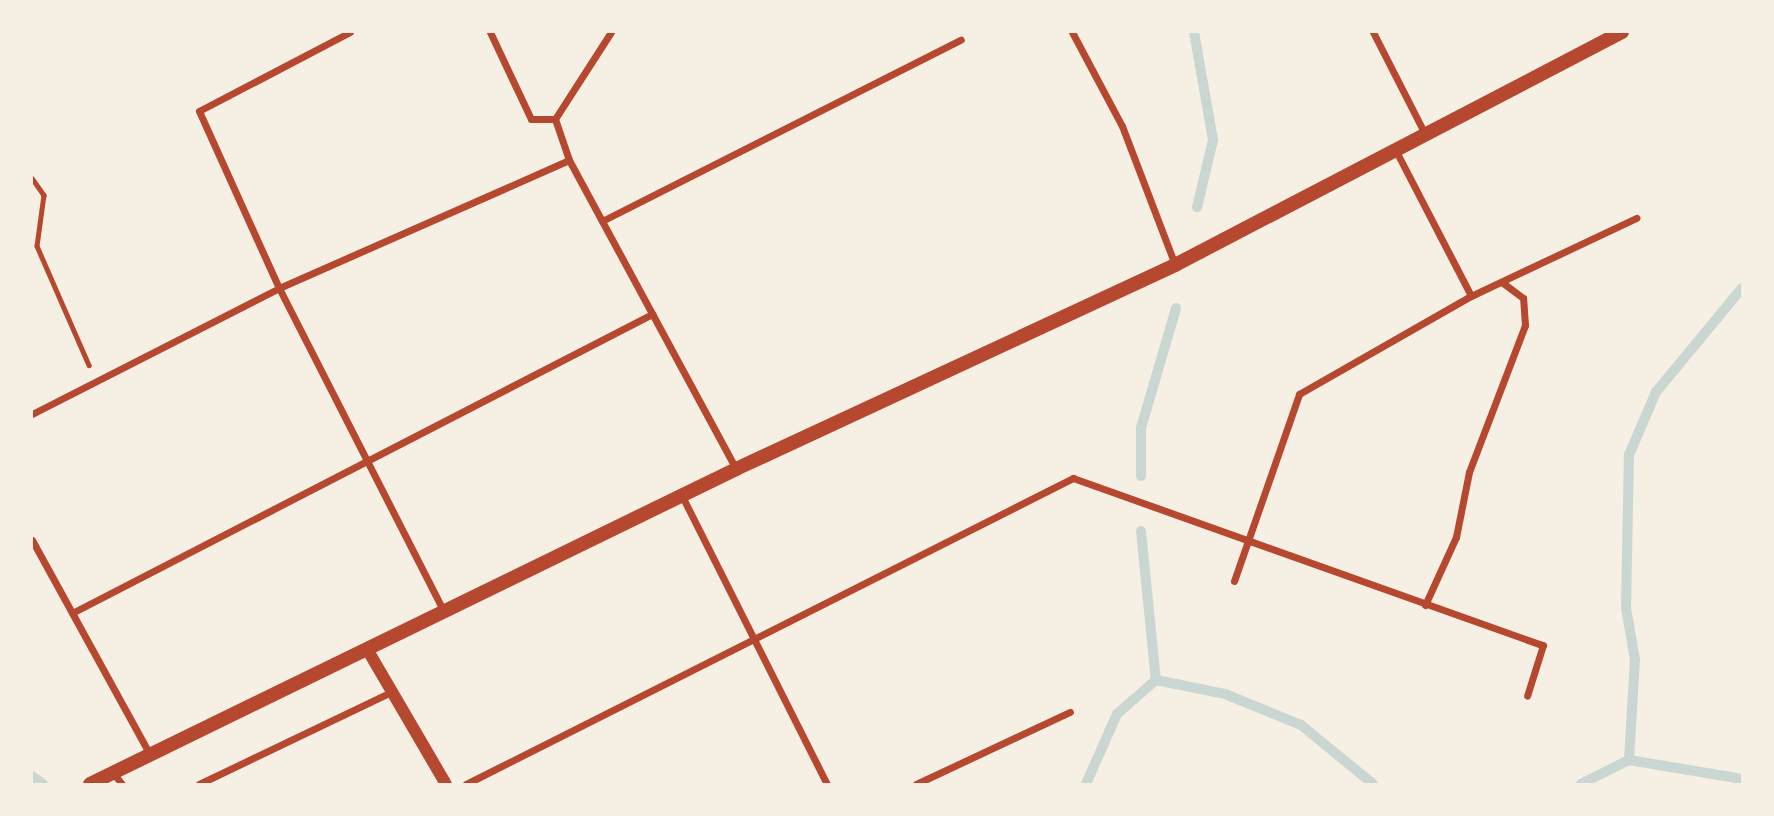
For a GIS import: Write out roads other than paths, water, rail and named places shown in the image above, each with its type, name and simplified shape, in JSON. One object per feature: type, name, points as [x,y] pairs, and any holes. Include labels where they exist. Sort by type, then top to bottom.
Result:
[{"type":"main road","points":[[90,785],[443,610],[683,498],[736,469],[1175,265],[1397,153],[1614,33]]},
{"type":"street","points":[[350,32],[199,111],[279,288],[443,610]]},
{"type":"street","points":[[490,32],[531,119],[555,119]]},
{"type":"street","points":[[555,119],[611,32]]},
{"type":"street","points":[[1072,32],[1122,126],[1175,265]]},
{"type":"street","points":[[1373,32],[1426,136]]},
{"type":"street","points":[[602,221],[961,40]]},
{"type":"street","points":[[555,119],[569,160],[736,469]]},
{"type":"street","points":[[1397,153],[1471,296]]},
{"type":"street","points":[[32,414],[279,288],[569,160]]},
{"type":"street","points":[[1234,581],[1299,394],[1471,296],[1636,218]]},
{"type":"street","points":[[1425,605],[1457,537],[1469,472],[1525,325],[1523,298],[1502,282]]},
{"type":"street","points":[[72,613],[366,459],[652,314]]},
{"type":"street","points":[[466,785],[1073,478],[1543,645],[1527,696]]},
{"type":"street","points":[[683,498],[827,785]]},
{"type":"street","points":[[32,540],[149,754]]},
{"type":"street","points":[[367,649],[446,785]]},
{"type":"street","points":[[198,785],[393,691]]},
{"type":"street","points":[[916,785],[1070,712]]},
{"type":"street","points":[[113,772],[122,785]]},
{"type":"waterway","points":[[1194,32],[1213,140],[1197,207]]},
{"type":"waterway","points":[[1629,760],[1635,660],[1626,608],[1629,455],[1656,392],[1742,288]]},
{"type":"waterway","points":[[1141,476],[1141,428],[1176,308]]},
{"type":"waterway","points":[[1141,531],[1156,680]]},
{"type":"waterway","points":[[1086,784],[1117,714],[1156,680],[1225,694],[1301,725],[1373,784]]},
{"type":"waterway","points":[[1581,784],[1629,760],[1742,779]]},
{"type":"waterway","points":[[32,776],[43,784]]}]
